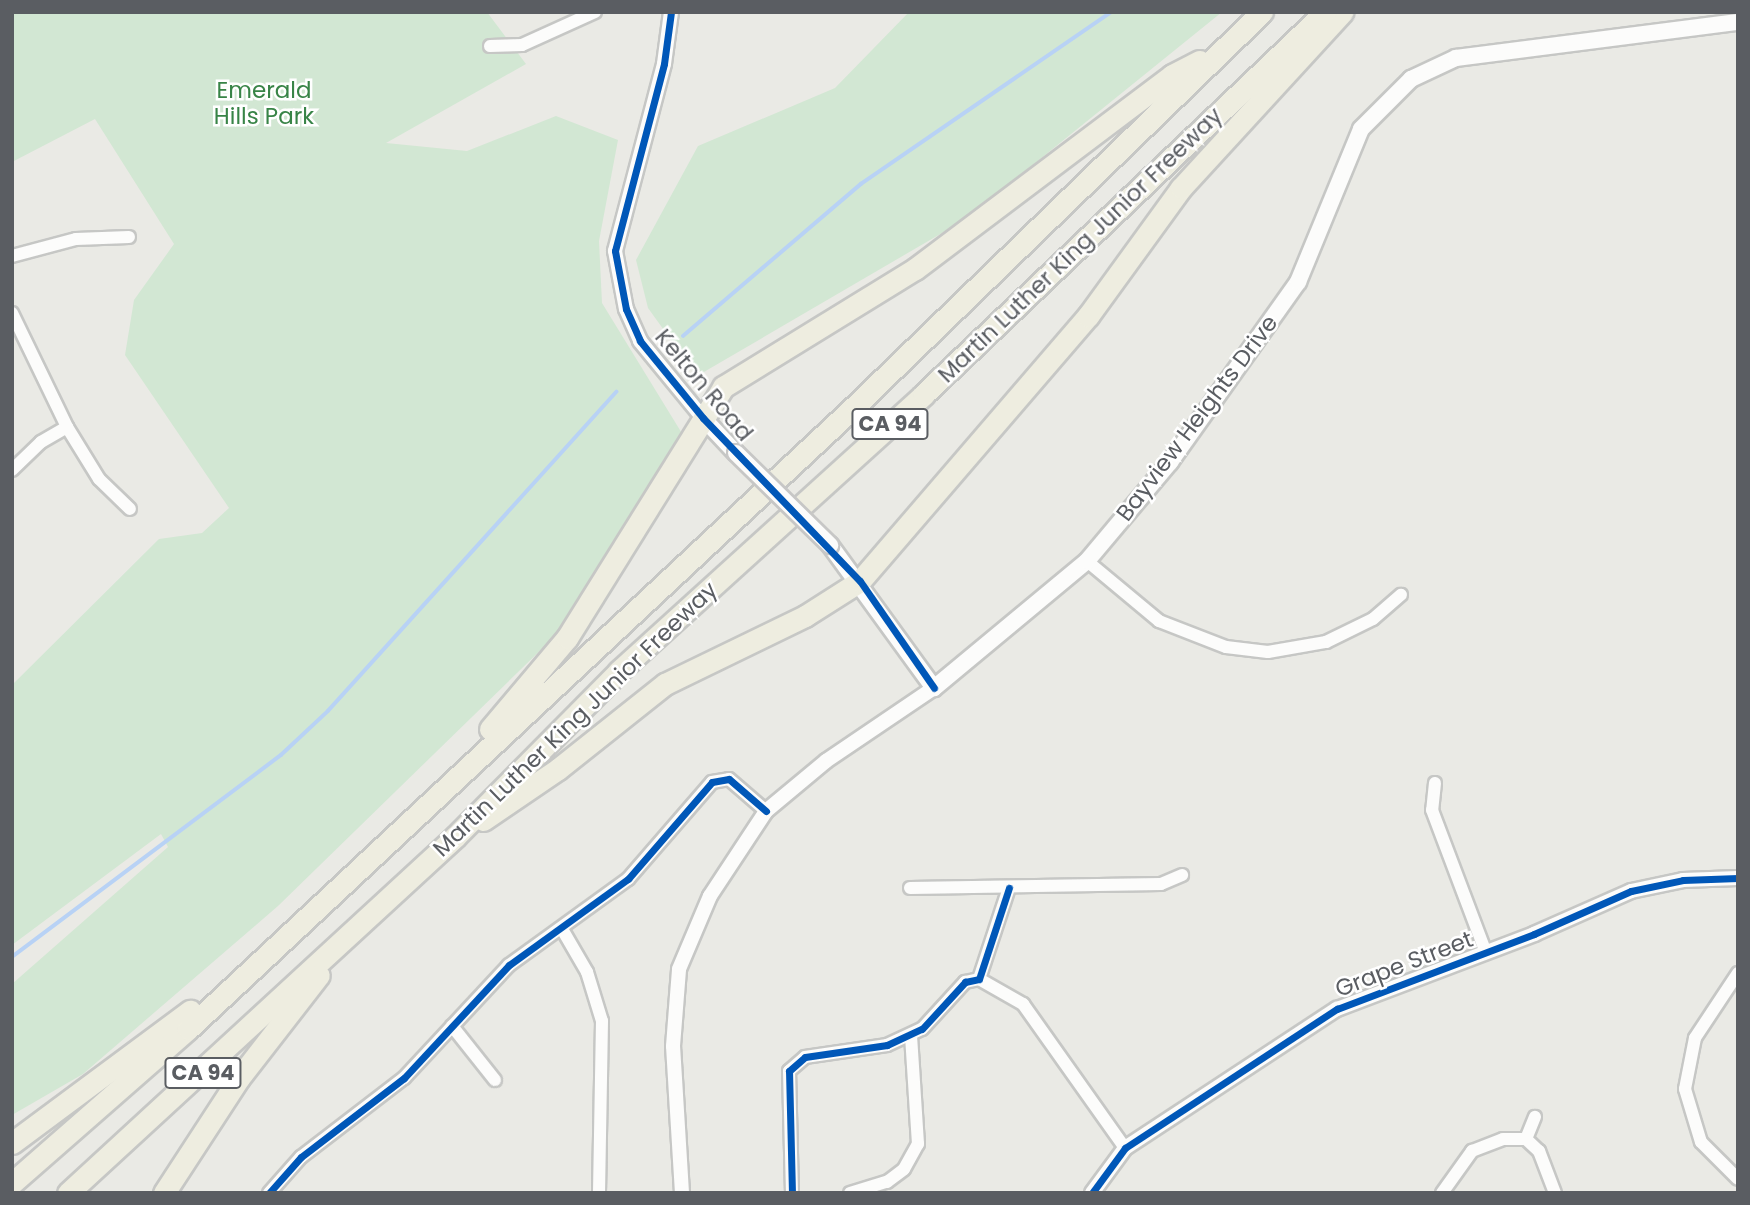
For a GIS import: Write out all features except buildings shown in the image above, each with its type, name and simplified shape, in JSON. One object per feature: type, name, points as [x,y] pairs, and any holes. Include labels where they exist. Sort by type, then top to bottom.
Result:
[{"type":"highway","name":"Martin Luther King Junior Freeway","points":[[12,1183],[60,1146],[248,968],[856,405],[1262,12]]},
{"type":"highway","name":"Martin Luther King Junior Freeway","points":[[68,1193],[456,836],[619,671],[924,394],[1325,12]]},
{"type":"highway","points":[[456,836],[558,769],[665,684],[805,616],[860,581],[1088,316],[1199,167],[1342,12]]},
{"type":"highway","points":[[428,802],[567,638],[723,387],[915,269],[1172,75],[1218,52]]},
{"type":"highway","points":[[164,1193],[239,1078],[302,1002],[335,949]]},
{"type":"highway","points":[[12,1143],[248,968]]},
{"type":"main road","name":"Bayview Heights Drive","points":[[934,688],[1087,561],[1244,363],[1298,282],[1361,130],[1411,79],[1456,58],[1483,53],[1738,22]]},
{"type":"main road","name":"Kelton Road","points":[[703,418],[830,545],[860,581],[934,688]]},
{"type":"street","points":[[490,47],[522,45],[595,12]]},
{"type":"street","name":"Kelton Road","points":[[671,12],[664,64],[615,251],[626,309],[640,341],[703,418]]},
{"type":"street","points":[[12,256],[76,239],[129,237]]},
{"type":"street","points":[[12,313],[67,427],[99,479],[130,509]]},
{"type":"street","points":[[12,470],[67,427]]},
{"type":"street","points":[[1087,561],[1159,621],[1226,648],[1268,652],[1326,642],[1373,619],[1401,595]]},
{"type":"street","name":"Bayview Heights Drive","points":[[682,1193],[673,1046],[679,969],[710,896],[766,811],[826,761],[934,688]]},
{"type":"street","points":[[269,1193],[301,1157],[404,1079],[509,965],[562,929],[648,860],[712,782],[729,779],[766,811]]},
{"type":"street","points":[[1435,783],[1432,810],[1486,953]]},
{"type":"street","points":[[910,888],[1161,884],[1182,875]]},
{"type":"street","name":"Grape Street","points":[[1093,1193],[1125,1148],[1337,1009],[1486,953],[1630,891],[1683,880],[1738,878]]},
{"type":"street","points":[[979,979],[1009,888]]},
{"type":"street","points":[[562,929],[587,972],[603,1021],[599,1193]]},
{"type":"street","points":[[1738,973],[1695,1038],[1685,1089],[1701,1142],[1738,1180]]},
{"type":"street","points":[[792,1193],[789,1072],[804,1057],[911,1036],[965,982],[979,979],[1023,1004],[1125,1148]]},
{"type":"street","points":[[452,1026],[495,1080]]},
{"type":"street","points":[[850,1193],[887,1182],[904,1169],[918,1144],[911,1036]]},
{"type":"street","points":[[1526,1139],[1535,1117]]},
{"type":"street","points":[[1442,1193],[1472,1151],[1503,1139],[1526,1139],[1545,1161],[1555,1193]]},
{"type":"green space","name":"Emerald Hills Park","points":[[12,12],[487,12],[526,64],[386,143],[467,151],[556,116],[618,140],[599,241],[602,303],[683,435],[553,638],[278,906],[83,1074],[12,1115],[12,984],[168,847],[161,834],[12,945],[12,685],[159,539],[202,533],[229,508],[125,355],[134,300],[174,244],[95,119],[12,162]]},
{"type":"green space","points":[[909,12],[1222,12],[966,219],[697,376],[648,308],[636,260],[698,146],[835,88]]},
{"type":"waterway","points":[[683,336],[861,184],[1111,12]]},
{"type":"waterway","points":[[12,957],[281,755],[328,711],[616,392]]},
{"type":"cycle path","points":[[671,12],[664,64],[615,251],[626,309],[640,341],[703,418],[860,581],[934,688]]},
{"type":"cycle path","points":[[269,1193],[301,1157],[404,1078],[509,965],[628,879],[712,782],[729,779],[766,811]]},
{"type":"cycle path","points":[[1092,1193],[1125,1148],[1337,1009],[1534,934],[1631,891],[1683,880],[1738,878]]},
{"type":"cycle path","points":[[792,1193],[789,1071],[805,1057],[887,1045],[922,1029],[965,982],[979,979],[1009,888]]}]
